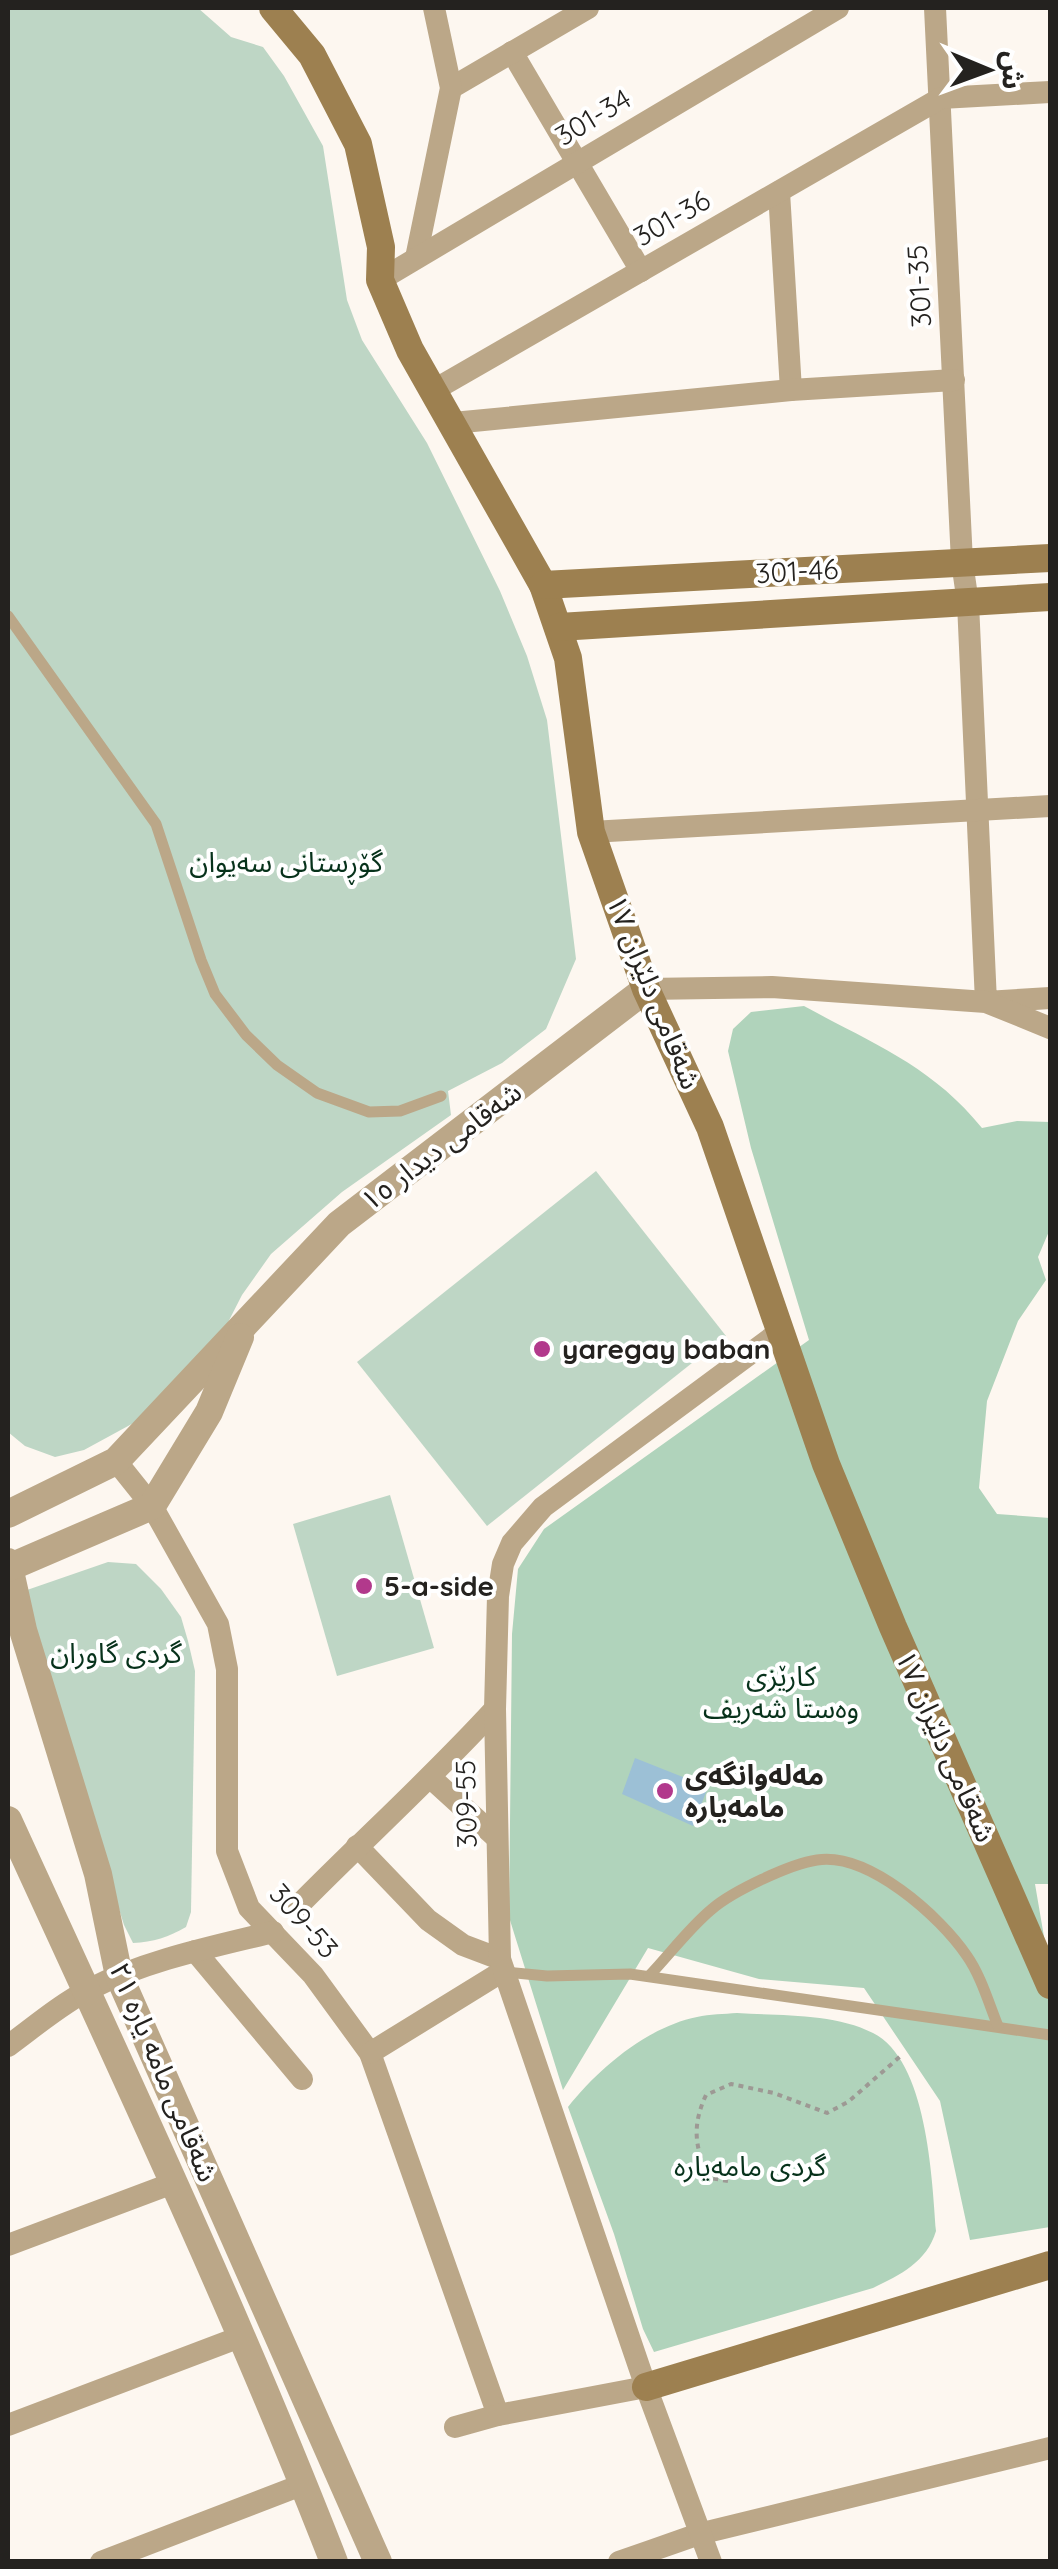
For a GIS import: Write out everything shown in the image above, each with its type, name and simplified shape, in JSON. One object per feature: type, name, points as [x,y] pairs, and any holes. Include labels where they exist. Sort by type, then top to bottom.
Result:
[{"type":"main road","name":"شەقامی دلێران ١٧","points":[[274,8],[312,55],[358,144],[381,247],[380,280],[410,350],[543,585],[568,658],[591,832],[646,989],[710,1127],[826,1464],[892,1627],[1050,1985]]},
{"type":"main road","name":"301-46","points":[[543,585],[1050,558]]},
{"type":"main road","name":"301-46","points":[[559,628],[1050,597]]},
{"type":"main road","points":[[646,2386],[1050,2265]]},
{"type":"street","points":[[416,258],[451,88],[434,8]]},
{"type":"street","points":[[451,88],[588,8]]},
{"type":"street","name":"301-34","points":[[380,280],[838,8]]},
{"type":"street","name":"301-35","points":[[936,8],[986,1002]]},
{"type":"street","points":[[512,52],[641,271]]},
{"type":"street","points":[[940,98],[1050,92]]},
{"type":"street","name":"301-36","points":[[434,390],[940,98]]},
{"type":"street","points":[[779,192],[791,390]]},
{"type":"street","points":[[453,423],[791,390],[954,380]]},
{"type":"street","points":[[591,832],[1050,806]]},
{"type":"street","points":[[646,989],[772,987],[986,1002],[1050,998]]},
{"type":"street","name":"شەقامی دیدار ١٥","points":[[8,1514],[116,1461],[339,1224],[646,989]]},
{"type":"street","points":[[986,1002],[1050,1028]]},
{"type":"street","name":"شەقامی دیدار ١٥","points":[[152,1506],[209,1412],[249,1317]]},
{"type":"street","name":"309-55","points":[[711,2562],[501,1965],[494,1709],[498,1596],[503,1564],[525,1525],[543,1507],[782,1330]]},
{"type":"street","name":"309-53","points":[[116,1461],[152,1506],[218,1624],[227,1669],[227,1851],[249,1908],[313,1975],[370,2053],[498,2415]]},
{"type":"street","points":[[8,1566],[152,1506]]},
{"type":"street","name":"شەقامی مامە یارە ٢١","points":[[8,1566],[23,1630],[98,1874],[119,1976],[378,2562]]},
{"type":"street","points":[[299,1905],[431,1778],[494,1709]]},
{"type":"street","points":[[431,1778],[497,1838]]},
{"type":"street","name":"شەقامی مامە یارە ٢١","points":[[8,1820],[173,2182],[334,2562]]},
{"type":"street","points":[[357,1846],[428,1920],[501,1965],[370,2053]]},
{"type":"street","points":[[8,2046],[86,1991],[119,1976],[195,1951],[274,1932]]},
{"type":"street","points":[[195,1951],[302,2080]]},
{"type":"street","points":[[8,2245],[173,2182]]},
{"type":"street","points":[[8,2425],[240,2337]]},
{"type":"street","points":[[456,2427],[646,2386]]},
{"type":"street","points":[[619,2562],[699,2534],[1050,2448]]},
{"type":"street","points":[[102,2562],[304,2484]]},
{"type":"lane","points":[[8,616],[156,824],[215,994],[246,1035],[277,1066],[318,1093],[369,1112],[400,1111],[440,1096]]},
{"type":"lane","points":[[649,1976],[714,1908],[758,1881],[817,1860],[848,1863],[892,1882],[946,1932],[968,1957],[998,2026]]},
{"type":"lane","points":[[501,1965],[547,1976],[608,1972],[649,1976],[1050,2035]]},
{"type":"path","points":[[728,2181],[710,2178],[699,2158],[694,2132],[696,2115],[706,2095],[731,2084],[774,2093],[827,2113],[848,2102],[903,2054]]},
{"type":"green space","name":"گۆڕستانی سەیوان","points":[[8,8],[198,8],[231,37],[263,47],[284,76],[323,146],[347,300],[362,340],[427,443],[500,591],[527,656],[547,720],[576,959],[546,1029],[502,1063],[448,1091],[451,1115],[342,1192],[271,1254],[242,1295],[220,1338],[163,1407],[84,1450],[55,1457],[25,1446],[8,1432]]},
{"type":"green space","name":"کارێزی وەستا شەریف","points":[[804,1006],[921,1072],[963,1106],[982,1128],[1017,1121],[1050,1122],[1050,1229],[1038,1257],[1046,1280],[1018,1321],[987,1401],[979,1488],[997,1514],[1050,1518],[1050,1884],[1035,1884],[1050,1972],[1050,2227],[970,2240],[940,2101],[864,1988],[759,1979],[648,1948],[563,2090],[509,1917],[512,1634],[518,1569],[544,1529],[809,1340],[751,1148],[728,1051],[733,1029],[751,1012]]},
{"type":"green space","name":"yaregay baban","points":[[596,1171],[726,1336],[487,1526],[357,1362]]},
{"type":"green space","name":"5-a-side","points":[[390,1495],[434,1648],[337,1676],[293,1524]]},
{"type":"green space","name":"گردی گاوران","points":[[108,1562],[136,1564],[161,1589],[181,1617],[195,1671],[191,1912],[186,1927],[180,1931],[133,1943],[124,1925],[24,1607],[27,1590]]},
{"type":"green space","name":"گردی مامەیارە","points":[[737,2013],[841,2022],[873,2033],[891,2047],[916,2093],[929,2152],[936,2231],[919,2259],[873,2288],[654,2352],[568,2107],[609,2064],[642,2040],[678,2022]]},
{"type":"water","name":"مەلەوانگەی مامەیارە","points":[[635,1758],[708,1787],[693,1826],[622,1794]]},
{"type":"place","name":"yaregay baban","points":[[542,1349]]},
{"type":"place","name":"5-a-side","points":[[364,1586]]},
{"type":"place","name":"مەلەوانگەی مامەیارە","points":[[665,1791]]}]
